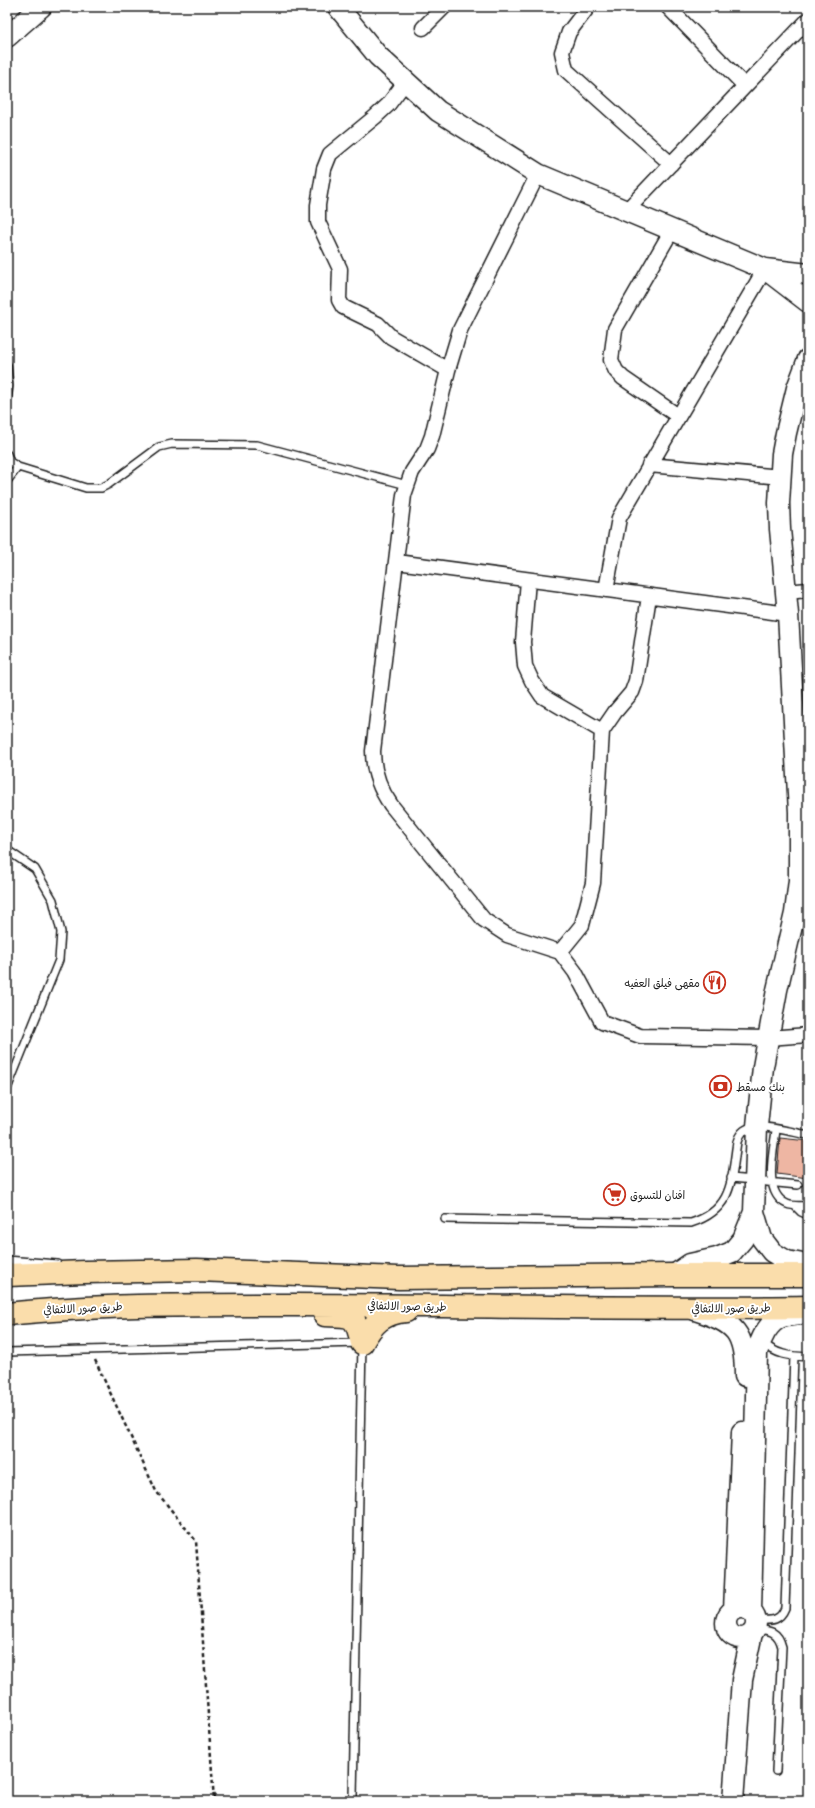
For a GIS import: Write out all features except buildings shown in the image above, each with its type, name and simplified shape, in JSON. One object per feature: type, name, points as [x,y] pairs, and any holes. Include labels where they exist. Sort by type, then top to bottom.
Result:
[{"type":"main road","points":[[7,1275],[103,1271],[197,1270],[399,1278],[808,1275]]},
{"type":"main road","name":"طريق صور الالتفافي","points":[[7,1314],[58,1309],[128,1306],[233,1305],[362,1304],[453,1307],[693,1309],[808,1307]]},
{"type":"main road","points":[[233,1305],[261,1314],[347,1316],[357,1323],[362,1343]]},
{"type":"main road","points":[[362,1343],[370,1328],[376,1322],[397,1312],[453,1307]]},
{"type":"street","points":[[7,37],[41,7]]},
{"type":"street","points":[[338,7],[378,56],[438,111],[538,174],[765,269],[808,302]]},
{"type":"street","points":[[423,28],[444,7]]},
{"type":"street","points":[[588,7],[569,32],[562,52],[566,70],[671,164]]},
{"type":"street","points":[[668,7],[745,86]]},
{"type":"street","points":[[626,211],[808,20]]},
{"type":"street","points":[[406,81],[388,105],[375,118],[330,154],[324,169],[318,205],[318,222],[340,269],[339,300],[342,307],[378,324],[391,337],[448,370]]},
{"type":"street","points":[[538,174],[460,330],[448,370],[432,436],[407,485],[402,506],[397,562],[373,750],[374,770],[378,784],[391,805],[484,920],[507,935],[560,952],[575,972],[602,1022],[640,1036],[768,1038],[808,1035]]},
{"type":"street","points":[[672,230],[614,329],[611,360],[616,371],[623,378],[678,416]]},
{"type":"street","points":[[765,269],[808,274]]},
{"type":"street","points":[[606,590],[619,518],[765,269]]},
{"type":"street","points":[[674,1275],[690,1264],[717,1258],[732,1252],[743,1240],[754,1212],[762,1181],[757,1126],[768,1038],[777,990],[795,913],[799,880],[800,812],[788,614],[780,529],[781,477],[786,433],[792,408],[806,366]]},
{"type":"street","points":[[649,465],[781,477]]},
{"type":"street","points":[[397,562],[788,614]]},
{"type":"street","points":[[528,580],[523,642],[525,666],[532,681],[542,696],[602,731]]},
{"type":"street","points":[[786,592],[808,590]]},
{"type":"street","points":[[560,952],[582,925],[593,883],[602,731],[615,712],[632,692],[636,681],[649,596]]},
{"type":"street","points":[[754,1212],[762,1239],[772,1252],[787,1261],[808,1265]]},
{"type":"street","points":[[693,1309],[712,1316],[734,1328],[739,1335],[745,1358],[747,1623]]},
{"type":"street","points":[[733,1801],[747,1623],[757,1353],[760,1341],[772,1324],[781,1318],[808,1313]]},
{"type":"lane","points":[[7,365],[9,386],[7,400]]},
{"type":"lane","points":[[7,454],[10,462],[18,467],[86,488],[101,488],[109,484],[159,447],[172,444],[257,445],[407,485]]},
{"type":"lane","points":[[7,481],[18,467]]},
{"type":"lane","points":[[7,850],[35,869],[53,900],[60,932],[60,960],[7,1089]]},
{"type":"lane","points":[[445,1218],[691,1223],[704,1219],[714,1212],[723,1202],[729,1190],[739,1136],[746,1129],[757,1126],[808,1135]]},
{"type":"lane","points":[[762,1181],[775,1153],[776,1130]]},
{"type":"lane","points":[[731,1178],[798,1185]]},
{"type":"lane","points":[[762,1181],[786,1204],[808,1206]]},
{"type":"lane","points":[[795,1206],[801,1212],[808,1215]]},
{"type":"lane","points":[[7,1260],[51,1262],[103,1271]]},
{"type":"lane","points":[[760,1341],[770,1350],[778,1354],[808,1357]]},
{"type":"lane","points":[[7,1352],[362,1343],[353,1797]]},
{"type":"lane","points":[[747,1623],[777,1619],[781,1616],[785,1608],[794,1356]]},
{"type":"lane","points":[[747,1623],[775,1633],[779,1636],[782,1647],[776,1771]]},
{"type":"path","points":[[90,1350],[156,1491],[196,1541],[214,1801]]},
{"type":"place","name":"مقهى فيلق العفيه","points":[[715,983]]},
{"type":"place","name":"بنك مسقط","points":[[720,1087]]},
{"type":"place","name":"افنان للتسوق","points":[[615,1195]]}]
